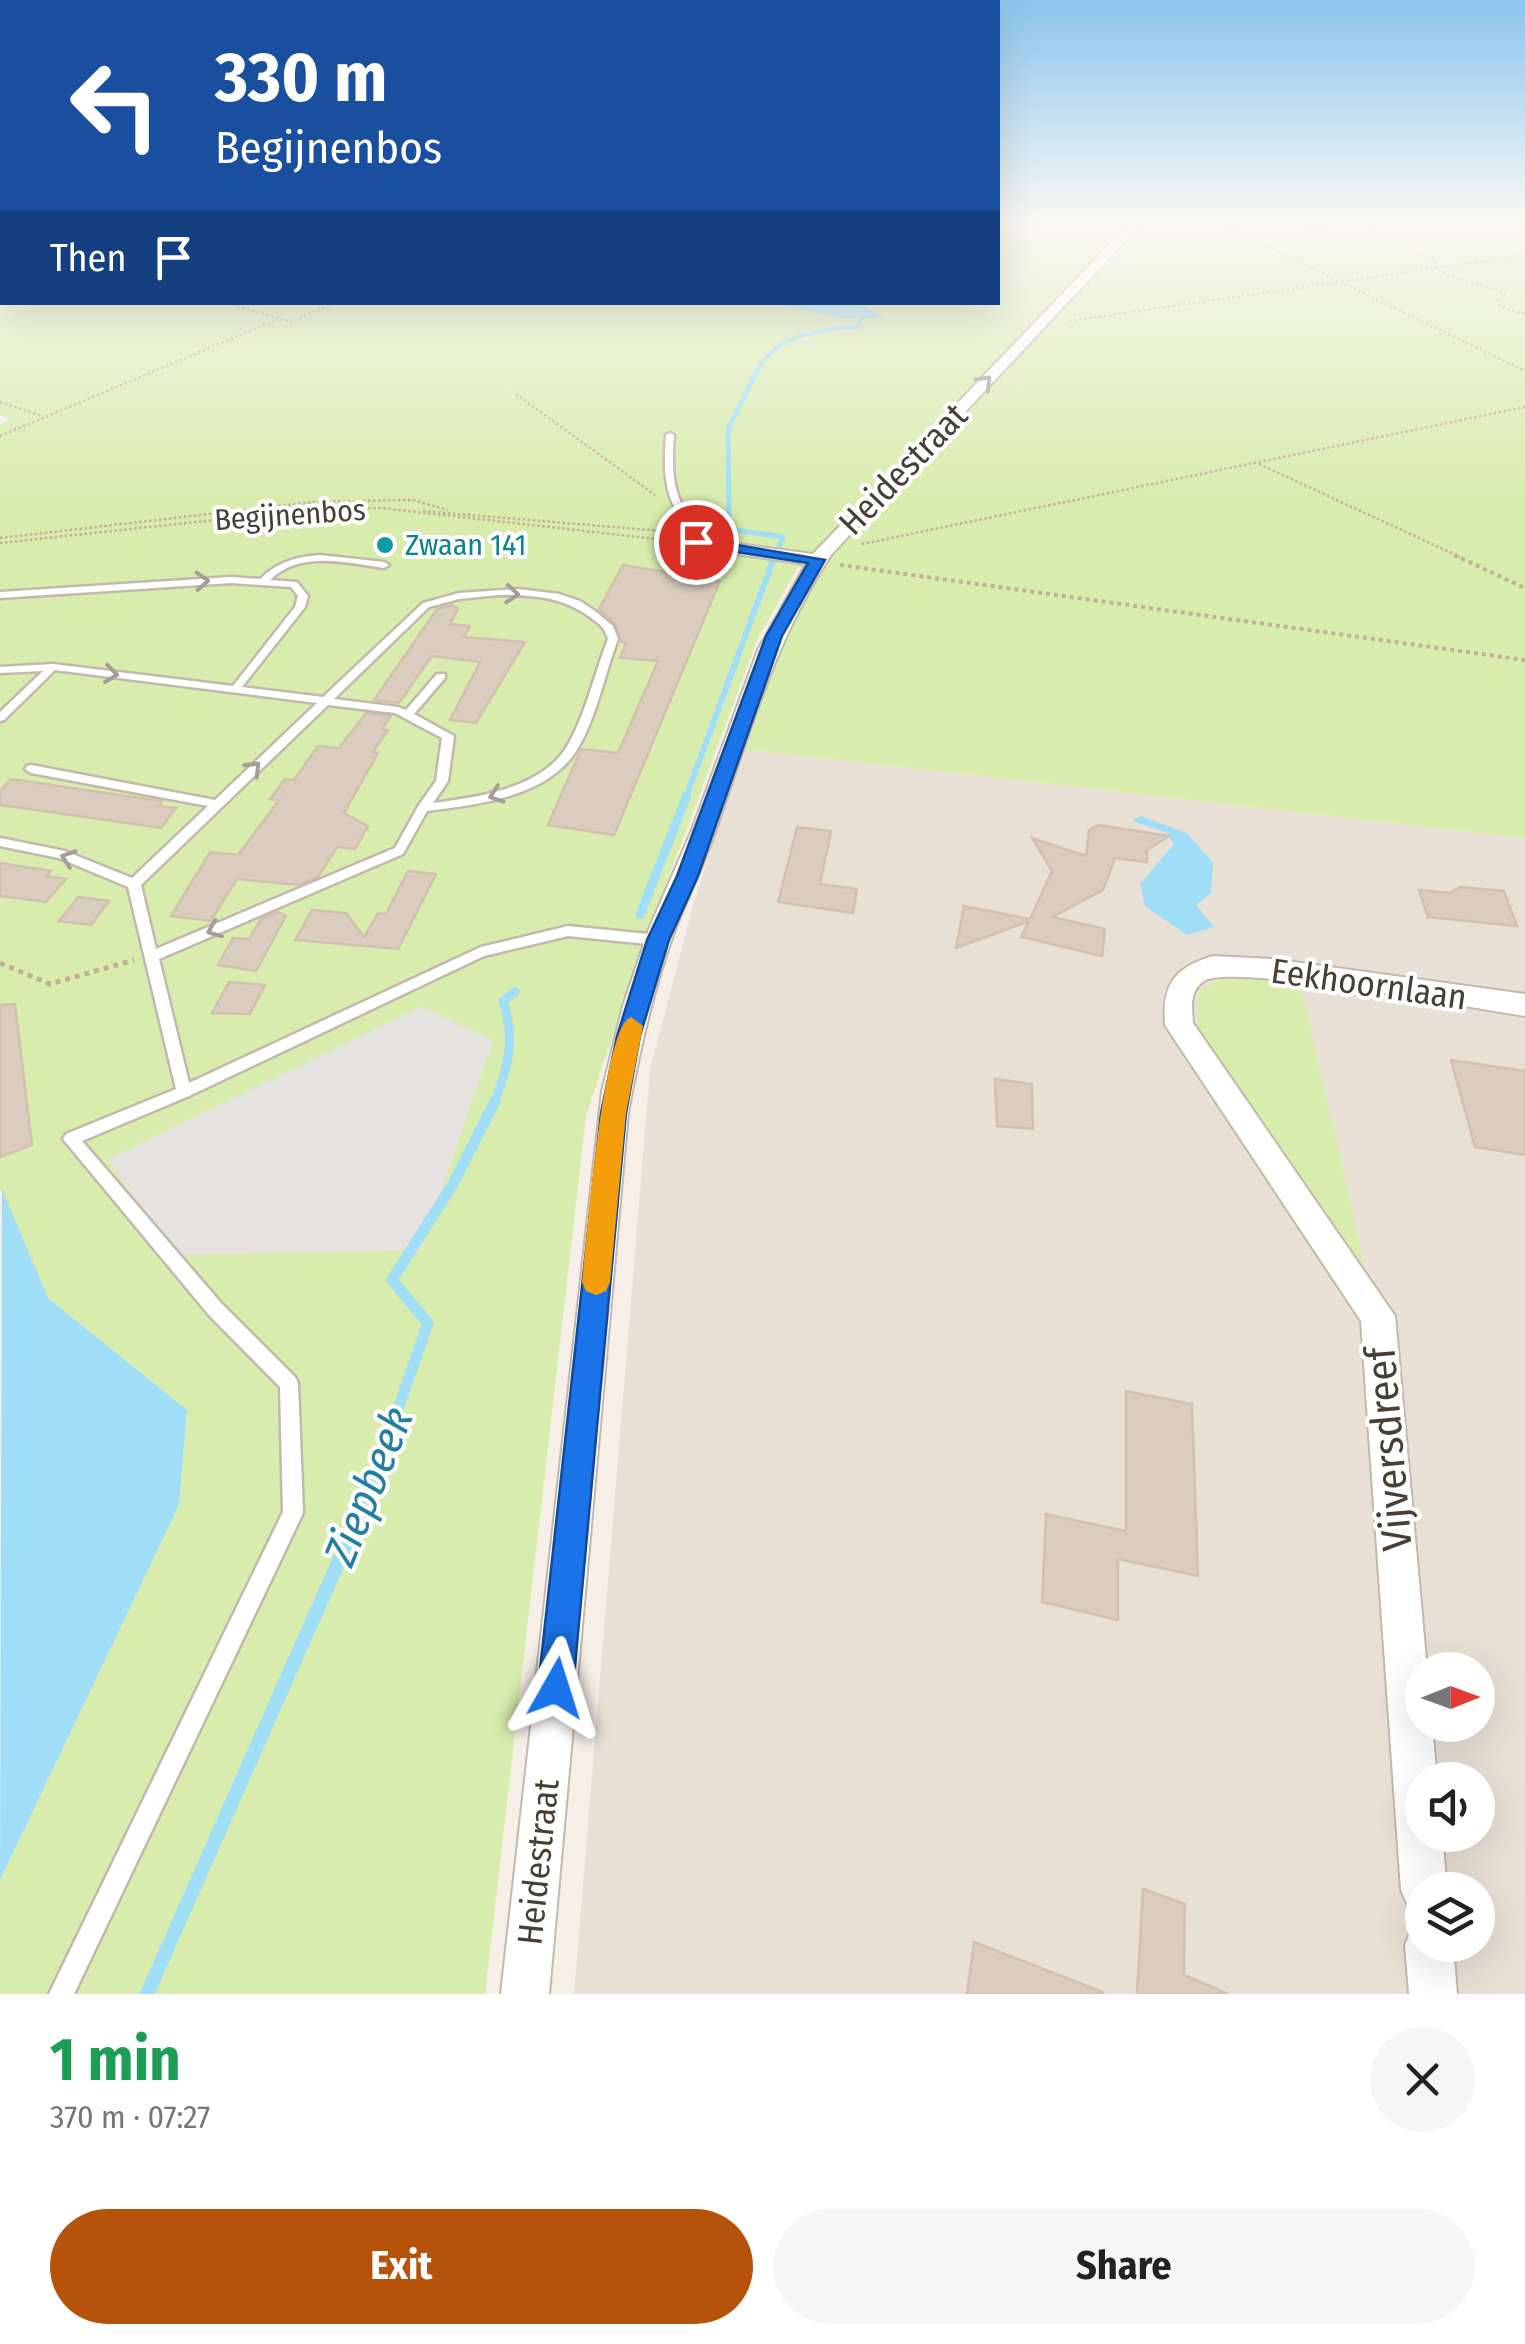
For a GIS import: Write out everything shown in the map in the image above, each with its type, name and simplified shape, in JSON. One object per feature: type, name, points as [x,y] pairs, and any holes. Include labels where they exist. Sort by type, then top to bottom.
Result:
[{"type":"street","name":"Heidestraat","points":[[525,1994],[613,1113],[628,1036],[658,940],[688,876],[774,636],[818,560],[1050,314]]},
{"type":"street","points":[[696,542],[818,560]]},
{"type":"street","name":"Eekhoornlaan","points":[[1213,966],[1272,969],[1525,1005]]},
{"type":"street","name":"Vijversdreef","points":[[1213,966],[1192,976],[1177,997],[1179,1025],[1378,1316],[1423,1872]]},
{"type":"street","points":[[1430,1962],[1433,1994]]},
{"type":"lane","points":[[670,435],[668,490],[696,542]]},
{"type":"lane","points":[[264,581],[272,570],[314,558],[384,565]]},
{"type":"lane","points":[[0,595],[99,586],[264,581],[294,584],[303,596],[300,607],[235,690]]},
{"type":"lane","points":[[134,884],[426,605],[458,593],[503,592],[572,601],[610,628],[612,640],[566,756],[524,784],[485,800],[423,808]]},
{"type":"lane","points":[[0,718],[52,666]]},
{"type":"lane","points":[[0,670],[52,666],[321,702],[406,715],[448,736],[442,781],[398,851],[154,955]]},
{"type":"lane","points":[[406,715],[441,676]]},
{"type":"lane","points":[[31,769],[216,804]]},
{"type":"lane","points":[[0,842],[61,854],[134,884]]},
{"type":"lane","points":[[134,884],[184,1092]]},
{"type":"lane","points":[[61,1994],[293,1513],[288,1383],[216,1310],[71,1139],[184,1092],[481,952],[568,931],[658,940]]},
{"type":"path","points":[[267,314],[292,322],[310,314]]},
{"type":"path","points":[[1046,318],[1077,321],[1123,314]]},
{"type":"path","points":[[1407,314],[1525,371]]},
{"type":"path","points":[[0,436],[281,318]]},
{"type":"path","points":[[516,394],[682,514]]},
{"type":"path","points":[[0,402],[45,417]]},
{"type":"path","points":[[818,560],[862,544],[1525,407]]},
{"type":"path","points":[[1256,463],[1525,588]]},
{"type":"path","points":[[0,541],[314,502],[413,500],[448,510]]},
{"type":"path","name":"Begijnenbos","points":[[0,541],[299,510],[406,511],[696,542]]},
{"type":"path","points":[[406,511],[448,510],[678,532],[696,542]]},
{"type":"path","points":[[856,567],[862,544]]},
{"type":"path","points":[[818,560],[1525,660]]},
{"type":"path","points":[[0,963],[50,984],[154,955]]},
{"type":"shaded area","points":[[743,749],[1525,838],[1525,1994],[574,1994],[650,1070],[694,902]]},
{"type":"shaded area","points":[[422,1006],[493,1041],[421,1250],[172,1255],[108,1159]]},
{"type":"green space","points":[[0,314],[824,314],[841,318],[882,317],[877,314],[1525,314],[1525,838],[743,749],[779,641],[818,571],[798,567],[758,638],[643,946],[586,1116],[485,1994],[0,1994],[0,1880],[179,1505],[187,1410],[48,1298],[0,1189],[0,424],[10,419],[0,415]]},
{"type":"green space","points":[[1223,976],[1301,984],[1367,1276],[1197,1030],[1197,993]]},
{"type":"water","points":[[823,314],[878,314],[885,318]]},
{"type":"water","points":[[1141,816],[1187,833],[1213,863],[1211,893],[1196,905],[1214,927],[1187,935],[1145,906],[1140,884],[1174,844],[1167,833],[1132,821]]},
{"type":"water","points":[[2,1189],[48,1298],[187,1410],[179,1505],[0,1880]]},
{"type":"building","points":[[623,565],[720,581],[614,835],[548,825],[581,749],[618,753],[658,661],[620,658],[626,643],[621,642],[615,623],[599,609]]},
{"type":"building","points":[[452,605],[458,609],[450,624],[470,626],[464,637],[525,642],[476,723],[450,720],[480,662],[432,656],[399,703],[374,700],[437,609]]},
{"type":"building","points":[[366,713],[391,716],[382,729],[388,730],[373,752],[378,753],[344,813],[368,826],[355,849],[337,847],[318,877],[299,885],[237,879],[211,921],[171,916],[210,852],[238,855],[279,800],[270,799],[285,779],[294,780],[318,746],[339,748]]},
{"type":"building","points":[[11,779],[162,801],[159,806],[176,808],[161,828],[0,805],[0,791]]},
{"type":"building","points":[[1098,825],[1169,836],[1147,850],[1147,862],[1115,858],[1103,890],[1052,917],[1105,929],[1102,956],[1021,937],[1029,921],[956,948],[964,906],[1030,919],[1052,871],[1032,838],[1086,856],[1089,830]]},
{"type":"building","points":[[797,827],[831,831],[820,884],[857,889],[853,913],[778,902]]},
{"type":"building","points":[[0,863],[51,871],[47,876],[66,879],[46,902],[0,896]]},
{"type":"building","points":[[408,871],[436,874],[398,949],[295,940],[312,910],[346,913],[364,937],[378,913],[386,914]]},
{"type":"building","points":[[1460,887],[1504,891],[1517,926],[1428,917],[1419,890],[1450,893]]},
{"type":"building","points":[[78,897],[109,901],[91,925],[59,921]]},
{"type":"building","points":[[278,912],[286,916],[256,971],[218,965],[233,938],[249,939],[261,919]]},
{"type":"building","points":[[229,982],[265,985],[250,1014],[212,1013]]},
{"type":"building","points":[[15,1004],[32,1145],[0,1157],[0,1005]]},
{"type":"building","points":[[1451,1060],[1525,1071],[1525,1155],[1475,1147]]},
{"type":"building","points":[[995,1079],[1032,1084],[1033,1129],[997,1126]]},
{"type":"building","points":[[1126,1391],[1192,1404],[1198,1576],[1118,1559],[1118,1620],[1042,1602],[1046,1514],[1126,1531]]},
{"type":"building","points":[[1143,1889],[1185,1904],[1184,1975],[1228,1994],[1137,1994]]},
{"type":"building","points":[[974,1942],[1103,1992],[1103,1994],[967,1994]]},
{"type":"waterway","name":"Ziepbeek","points":[[758,370],[776,348],[788,341],[815,332],[858,327],[862,318],[859,314]]},
{"type":"waterway","name":"Ziepbeek","points":[[759,367],[728,429],[729,523],[736,530],[783,537],[779,548]]},
{"type":"waterway","name":"Ziepbeek","points":[[686,797],[775,555]]},
{"type":"waterway","name":"Ziepbeek","points":[[640,915],[687,795]]},
{"type":"waterway","name":"Ziepbeek","points":[[494,1104],[509,1053],[503,1001],[515,992]]},
{"type":"waterway","name":"Ziepbeek","points":[[368,1495],[428,1323],[392,1280],[453,1184],[495,1101]]},
{"type":"waterway","name":"Ziepbeek","points":[[147,1994],[369,1493]]},
{"type":"slow traffic","points":[[596,1282],[613,1113],[631,1026]]},
{"type":"place","name":"Zwaan 141","points":[[385,545]]},
{"type":"route","points":[[556,1688],[613,1113],[628,1036],[658,940],[688,876],[774,636],[802,581],[818,560],[696,542]]}]
